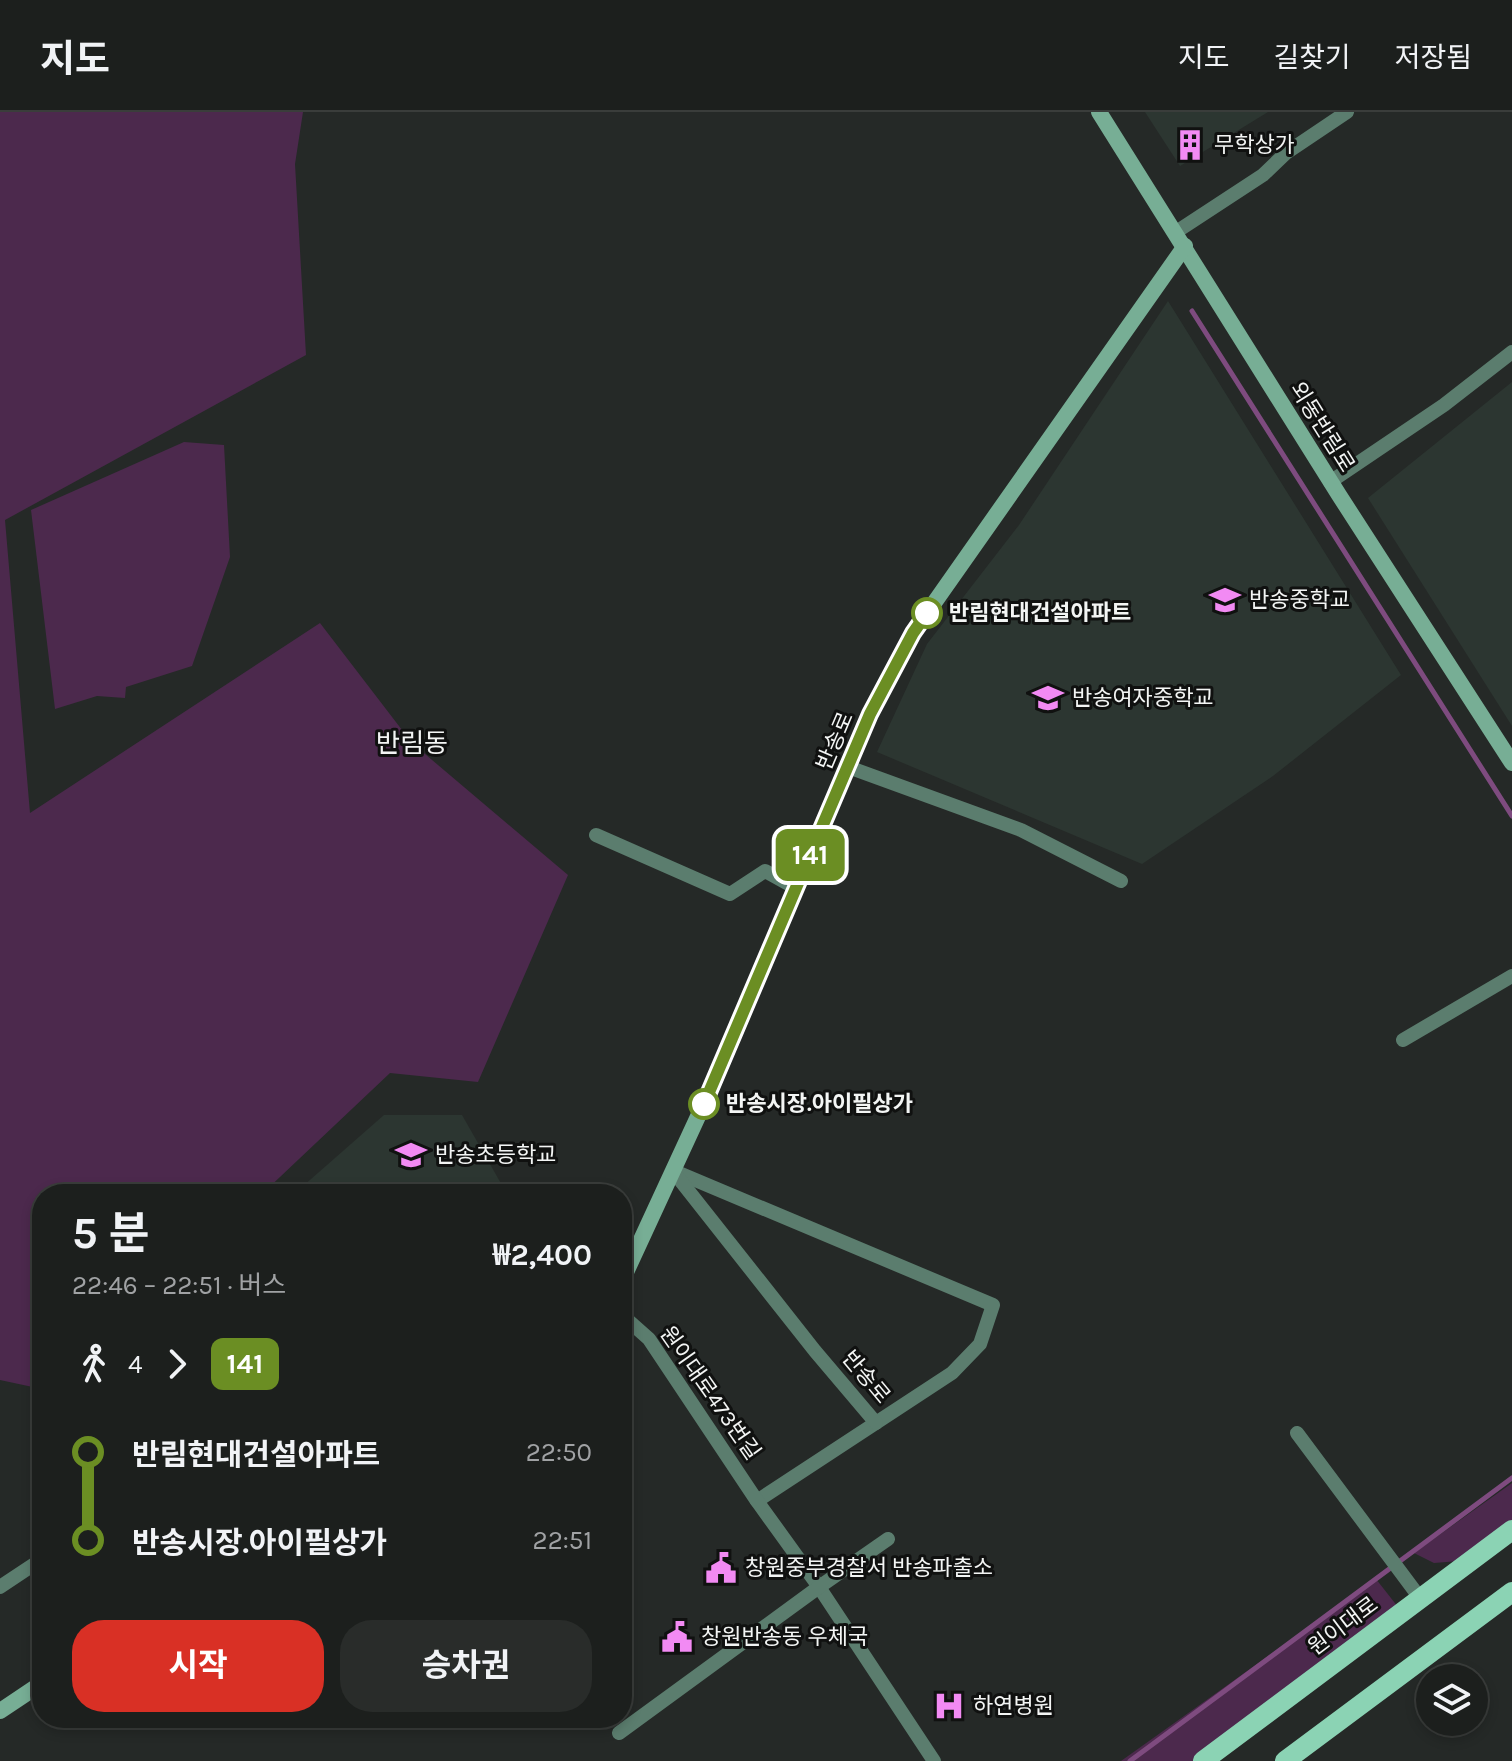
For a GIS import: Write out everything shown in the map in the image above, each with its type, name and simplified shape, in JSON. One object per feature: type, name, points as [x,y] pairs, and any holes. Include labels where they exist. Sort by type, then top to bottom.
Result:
[{"type":"main road","name":"원이대로","points":[[1203,1761],[1512,1530]]},
{"type":"main road","points":[[1285,1761],[1512,1592]]},
{"type":"street","name":"외동반림로","points":[[1099,112],[1330,482],[1512,763]]},
{"type":"street","points":[[1180,239],[1263,175],[1286,153],[1347,112]]},
{"type":"street","name":"반송로","points":[[632,1260],[713,1084],[870,714],[913,633],[1180,239]]},
{"type":"street","points":[[1330,482],[1444,405],[1512,352]]},
{"type":"street","points":[[848,767],[1021,830],[1121,881]]},
{"type":"street","points":[[596,835],[730,894],[765,871],[796,888]]},
{"type":"street","points":[[1403,1040],[1512,976]]},
{"type":"street","points":[[674,1171],[993,1305],[980,1344],[952,1373],[757,1501]]},
{"type":"street","name":"반송로","points":[[674,1171],[815,1351],[876,1423]]},
{"type":"street","name":"원이대로473번길","points":[[632,1324],[649,1339],[934,1761]]},
{"type":"street","points":[[1297,1433],[1420,1598]]},
{"type":"street","points":[[632,1724],[888,1539]]},
{"type":"street","points":[[0,1587],[32,1566]]},
{"type":"street","points":[[0,1711],[32,1690]]},
{"type":"street","points":[[619,1733],[626,1728]]},
{"type":"shaded area","points":[[0,112],[303,112],[295,164],[306,355],[5,520],[30,813],[320,623],[412,743],[568,875],[478,1082],[390,1073],[273,1184],[32,1184],[32,1387],[0,1380]]},
{"type":"shaded area","name":"무학상가","points":[[1145,112],[1268,112],[1180,166]]},
{"type":"shaded area","points":[[1168,301],[1401,675],[1273,776],[1142,864],[877,752],[927,644],[1019,525]]},
{"type":"shaded area","points":[[1512,382],[1512,726],[1368,498]]},
{"type":"shaded area","points":[[184,442],[224,445],[230,557],[192,666],[126,687],[125,698],[97,696],[55,709],[31,510]]},
{"type":"shaded area","name":"반송초등학교","points":[[384,1115],[462,1115],[501,1184],[305,1184]]},
{"type":"shaded area","points":[[1512,1483],[1512,1521],[1459,1561],[1434,1563],[1414,1553]]},
{"type":"shaded area","points":[[1376,1579],[1398,1607],[1194,1761],[1121,1761]]},
{"type":"waterway","points":[[1192,311],[1512,816]]},
{"type":"waterway","points":[[1130,1761],[1512,1478]]},
{"type":"bus line","name":"141","points":[[704,1104],[870,714],[927,613]]},
{"type":"place","name":"무학상가","points":[[1190,145]]},
{"type":"place","name":"반송중학교","points":[[1225,600]]},
{"type":"place","name":"반림현대건설아파트","points":[[927,613]]},
{"type":"place","name":"반송여자중학교","points":[[1048,698]]},
{"type":"place","name":"반송시장.아이필상가","points":[[704,1104]]},
{"type":"place","name":"반송초등학교","points":[[411,1155]]},
{"type":"place","name":"창원중부경찰서 반송파출소","points":[[721,1568]]},
{"type":"place","name":"창원반송동 우체국","points":[[677,1637]]},
{"type":"place","name":"하연병원","points":[[949,1706]]},
{"type":"district","name":"반림동","points":[[412,743]]}]
